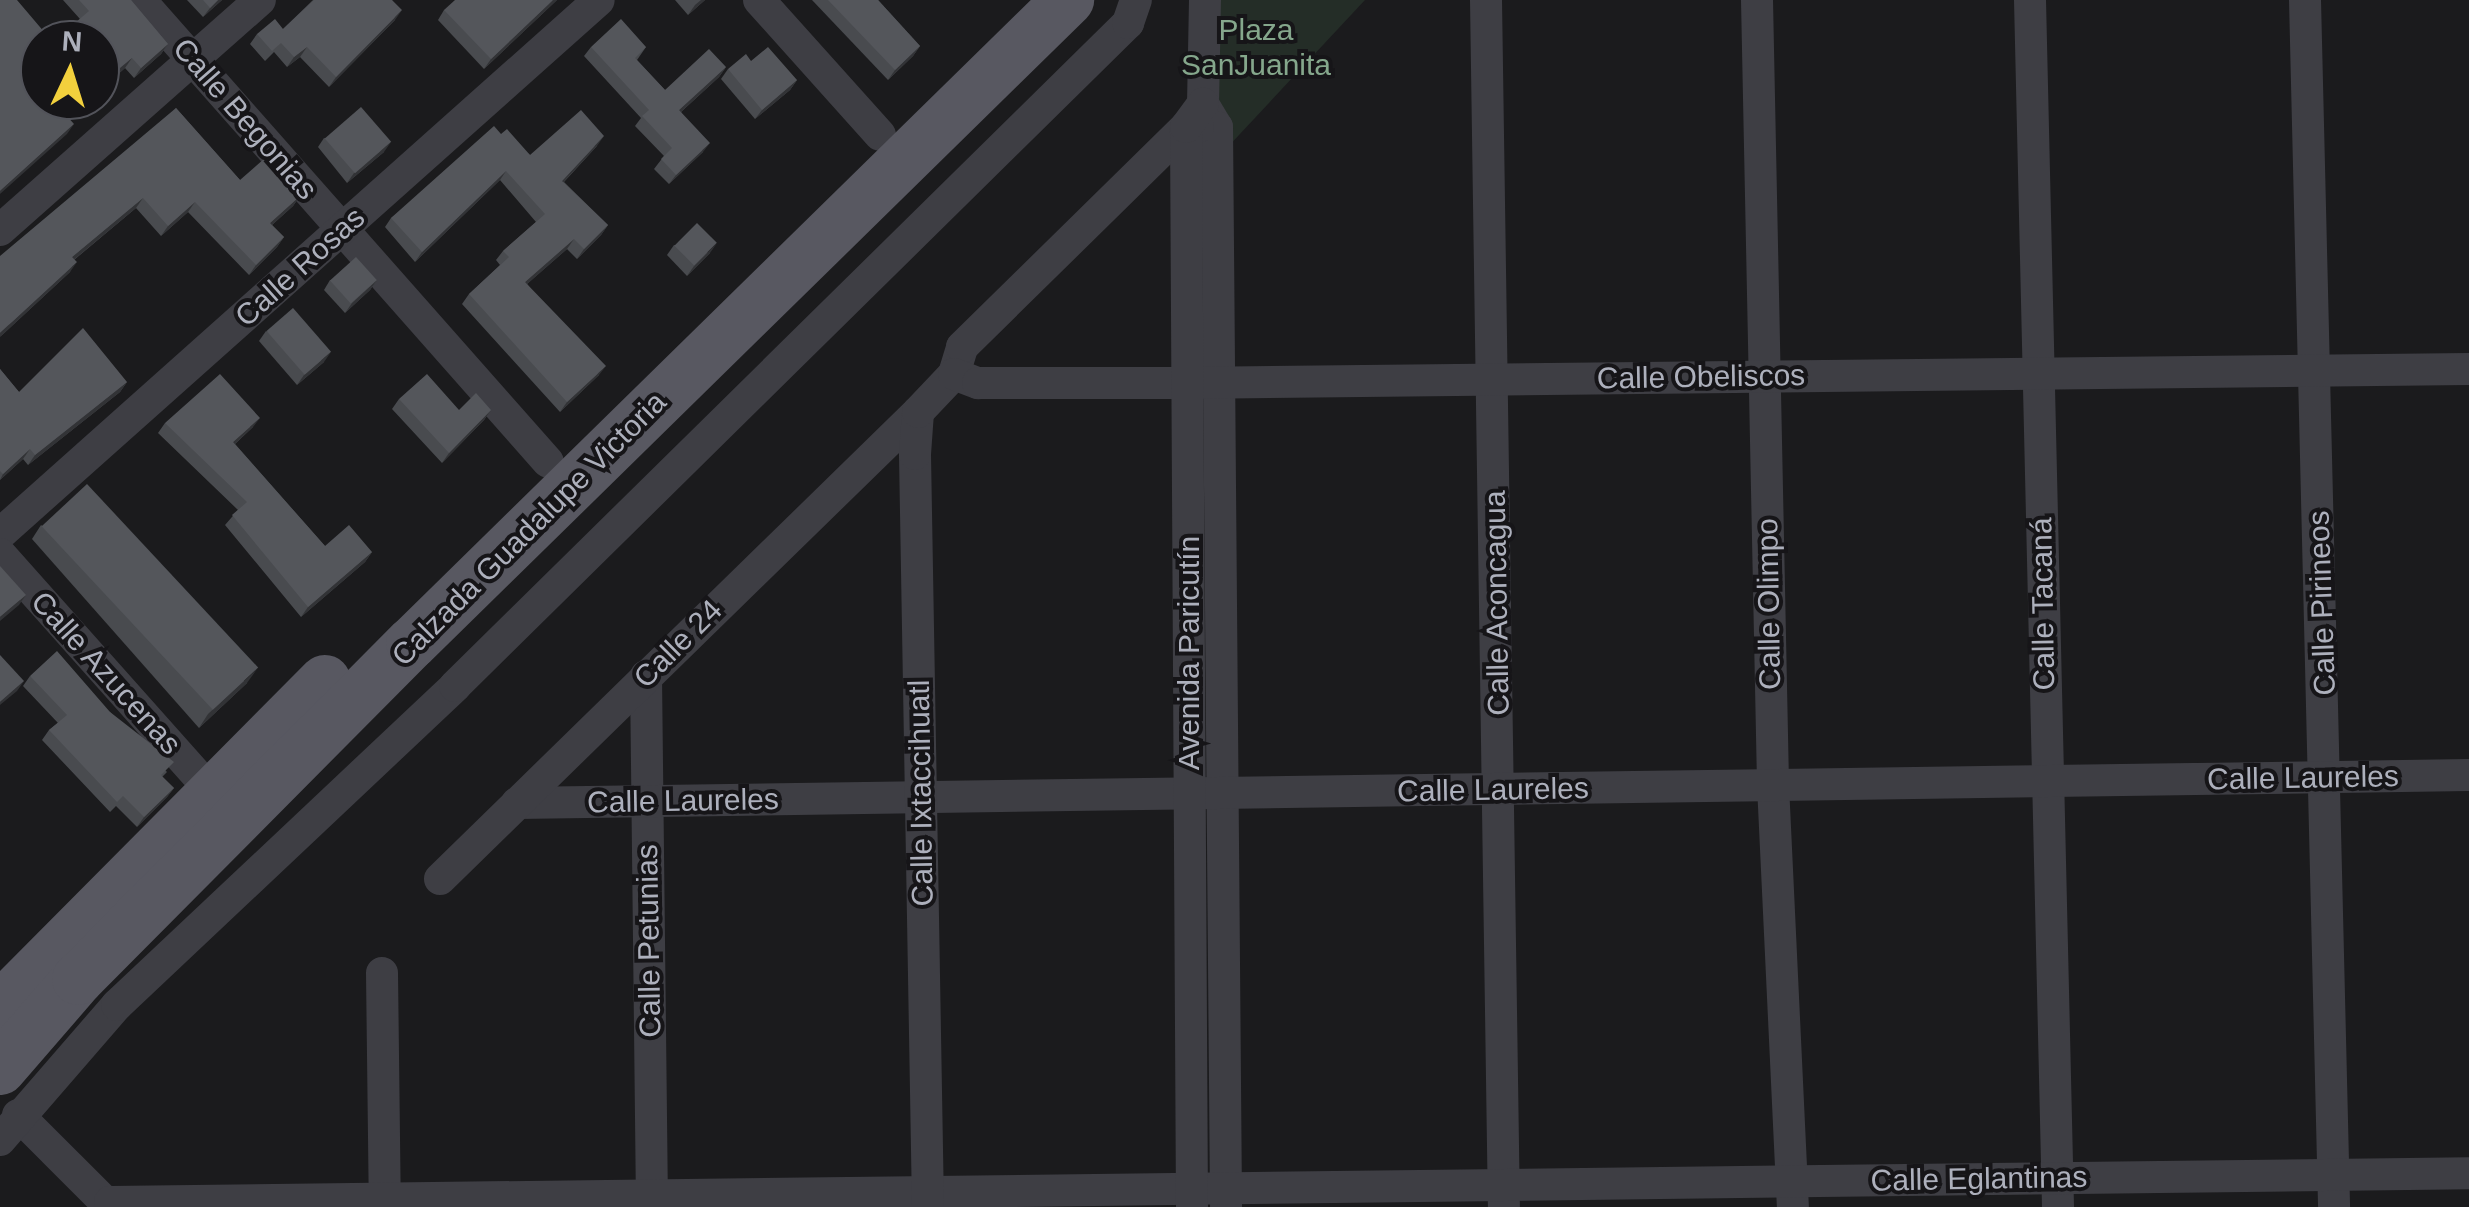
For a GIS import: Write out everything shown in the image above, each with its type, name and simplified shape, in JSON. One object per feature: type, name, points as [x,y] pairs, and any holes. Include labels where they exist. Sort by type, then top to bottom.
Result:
[{"type":"main road","name":"Calzada Guadalupe Victoria","points":[[0,1008],[1018,0]]},
{"type":"main road","name":"Calzada Guadalupe Victoria","points":[[6,1108],[78,979],[412,642],[1068,0]]},
{"type":"street","name":"Calle Begonias","points":[[140,0],[548,462]]},
{"type":"street","points":[[0,230],[260,0]]},
{"type":"street","name":"Calle Rosas","points":[[0,534],[599,0]]},
{"type":"street","points":[[760,0],[880,135]]},
{"type":"street","points":[[110,1205],[6,1108],[454,686],[1128,22],[1136,0]]},
{"type":"street","name":"Avenida Paricutín","points":[[1192,1198],[1206,794],[1204,0]]},
{"type":"street","name":"Calle Aconcagua","points":[[1486,0],[1504,1196]]},
{"type":"street","name":"Calle Olimpo","points":[[1758,0],[1772,786],[1793,1194]]},
{"type":"street","name":"Calle Tacaná","points":[[2030,0],[2058,1192]]},
{"type":"street","name":"Calle Pirineos","points":[[2305,0],[2333,1191]]},
{"type":"street","points":[[918,412],[947,380],[962,348],[1202,119]]},
{"type":"street","name":"Calle Obeliscos","points":[[947,380],[1203,383],[2469,369]]},
{"type":"street","name":"Calle 24","points":[[440,879],[918,412]]},
{"type":"street","name":"Calle Ixtaccihuatl","points":[[918,412],[928,1200]]},
{"type":"street","name":"Calle Azucenas","points":[[0,554],[213,793]]},
{"type":"street","name":"Calle Petunias","points":[[646,676],[652,1201]]},
{"type":"street","name":"Calle Laureles","points":[[517,803],[2469,775]]},
{"type":"street","name":"Avenida Paricutín","points":[[1206,794],[1226,1198]]},
{"type":"street","points":[[382,973],[384,1203]]},
{"type":"street","name":"Calle Eglantinas","points":[[110,1205],[2333,1191],[2469,1173]]},
{"type":"green space","name":"Plaza SanJuanita","points":[[1208,0],[1365,0],[1225,150],[1211,122]]},
{"type":"building","points":[[0,0],[17,0],[34,20],[20,20],[20,120],[70,120],[74,124],[0,191]]},
{"type":"building","points":[[79,0],[131,0],[168,44],[141,68],[132,58],[120,68],[120,20],[78,20],[89,11]]},
{"type":"building","points":[[314,0],[392,0],[402,10],[336,77],[307,47],[294,57],[281,43],[272,51],[257,34],[275,19],[283,29]]},
{"type":"building","points":[[455,0],[553,0],[491,59],[444,10]]},
{"type":"building","points":[[828,0],[878,0],[920,46],[895,70]]},
{"type":"building","points":[[621,19],[646,47],[635,58],[665,90],[709,49],[726,67],[679,110],[710,143],[676,175],[661,159],[672,148],[642,116],[649,110],[591,47]]},
{"type":"building","points":[[768,47],[797,80],[762,110],[728,69],[746,54],[751,61]]},
{"type":"building","points":[[361,107],[391,142],[355,173],[325,138]]},
{"type":"building","points":[[176,108],[240,180],[265,158],[300,196],[270,223],[284,237],[256,265],[195,202],[168,226],[143,198],[72,257],[77,262],[0,333],[0,256]]},
{"type":"building","points":[[581,110],[604,136],[562,181],[608,225],[584,249],[574,239],[525,282],[606,366],[567,402],[469,294],[509,257],[503,251],[545,214],[506,171],[422,252],[391,218],[494,126],[501,134],[507,129],[530,155]]},
{"type":"building","points":[[697,223],[717,243],[694,265],[674,246]]},
{"type":"building","points":[[356,257],[377,280],[351,303],[330,280]]},
{"type":"building","points":[[293,308],[331,352],[305,375],[267,331]]},
{"type":"building","points":[[83,328],[127,382],[35,455],[30,449],[3,474],[0,369],[19,392]]},
{"type":"building","points":[[220,374],[260,418],[233,442],[325,546],[349,525],[372,552],[308,607],[232,515],[247,502],[165,423]]},
{"type":"building","points":[[427,374],[459,410],[476,393],[491,410],[449,453],[399,399]]},
{"type":"building","points":[[87,484],[258,668],[213,710],[42,526]]},
{"type":"building","points":[[0,566],[26,595],[0,617]]},
{"type":"building","points":[[57,651],[110,712],[174,762],[161,775],[174,788],[144,817],[123,796],[117,802],[49,730],[67,715],[30,676]]},
{"type":"building","points":[[0,655],[24,681],[0,702]]}]
